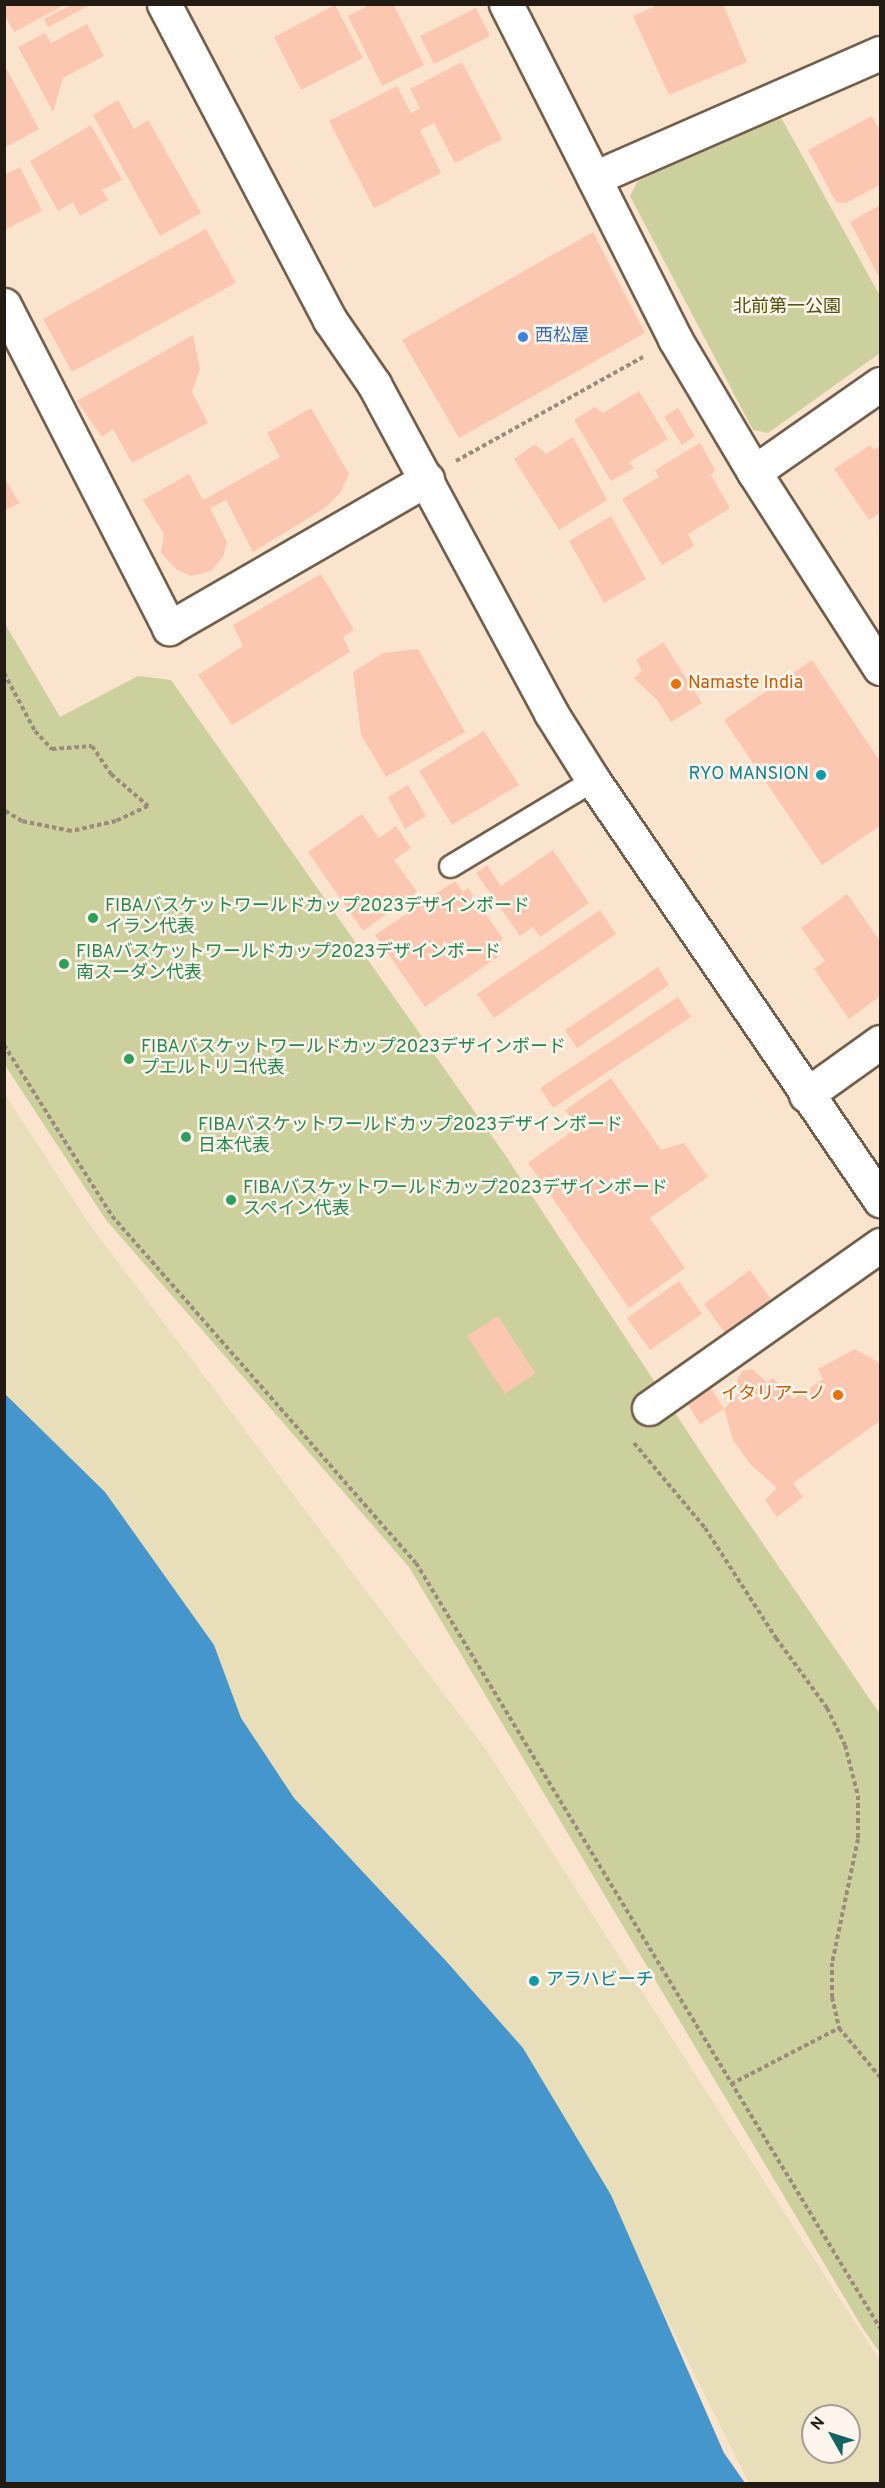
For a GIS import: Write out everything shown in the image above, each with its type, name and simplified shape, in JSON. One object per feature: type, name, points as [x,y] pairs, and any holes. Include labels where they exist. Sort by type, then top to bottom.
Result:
[{"type":"street","points":[[164,4],[330,320],[374,384],[551,713],[593,780],[806,1095],[880,1200]]},
{"type":"street","points":[[506,4],[675,339],[754,472],[880,668]]},
{"type":"street","points":[[594,178],[880,52]]},
{"type":"street","points":[[4,305],[169,628],[427,479]]},
{"type":"street","points":[[754,472],[880,384]]},
{"type":"street","points":[[806,1095],[880,1042]]},
{"type":"street","points":[[648,1408],[880,1245]]},
{"type":"lane","points":[[450,866],[593,780]]},
{"type":"path","points":[[427,479],[675,339]]},
{"type":"path","points":[[4,673],[35,731],[52,749],[92,746],[111,774],[148,806],[116,820],[71,831],[22,821],[4,810]]},
{"type":"path","points":[[4,1045],[112,1216],[416,1563],[880,2328]]},
{"type":"path","points":[[633,1442],[705,1527],[763,1618],[827,1708],[845,1745],[858,1796],[858,1839],[832,1963],[831,1997],[839,2028],[880,2077]]},
{"type":"path","points":[[731,2084],[839,2028]]},
{"type":"green space","name":"北前第一公園","points":[[779,114],[880,296],[880,353],[768,433],[753,430],[630,196],[638,181]]},
{"type":"green space","points":[[4,622],[60,717],[138,676],[171,680],[503,1152],[726,1490],[880,1714],[880,2353],[862,2327],[409,1567],[106,1220],[5,1065]]},
{"type":"sand","name":"アラハビーチ","points":[[4,1093],[90,1225],[487,1751],[880,2361],[880,2483],[749,2483],[603,2191],[261,1771],[5,1402]]},
{"type":"water","points":[[4,1393],[105,1492],[214,1645],[241,1718],[294,1798],[446,1961],[523,2048],[611,2195],[724,2453],[745,2483],[5,2483]]},
{"type":"building","points":[[4,4],[66,4],[14,32],[4,14]]},
{"type":"building","points":[[73,4],[92,4],[48,27],[44,19]]},
{"type":"building","points":[[371,4],[393,4],[424,65],[382,86],[348,16]]},
{"type":"building","points":[[660,4],[723,4],[747,62],[669,95],[633,16]]},
{"type":"building","points":[[335,5],[363,58],[301,90],[274,37]]},
{"type":"building","points":[[476,8],[490,36],[434,64],[420,36]]},
{"type":"building","points":[[87,24],[104,56],[63,78],[53,112],[18,47],[45,33],[51,43]]},
{"type":"building","points":[[462,62],[502,139],[455,163],[434,123],[420,130],[441,173],[374,208],[329,121],[397,86],[411,113],[420,108],[410,89]]},
{"type":"building","points":[[6,68],[39,129],[4,148],[4,69]]},
{"type":"building","points":[[118,100],[134,129],[148,120],[201,213],[160,236],[93,115]]},
{"type":"building","points":[[872,116],[880,131],[880,185],[846,203],[836,202],[808,150]]},
{"type":"building","points":[[91,125],[122,180],[102,190],[108,200],[80,216],[73,202],[58,211],[30,161]]},
{"type":"building","points":[[20,167],[42,211],[4,230],[4,175]]},
{"type":"building","points":[[880,205],[880,279],[850,222]]},
{"type":"building","points":[[206,229],[236,283],[72,372],[43,319]]},
{"type":"building","name":"西松屋","points":[[593,232],[645,333],[459,438],[402,340]]},
{"type":"building","points":[[193,335],[200,369],[192,392],[208,423],[132,463],[113,429],[102,437],[77,401]]},
{"type":"building","points":[[639,391],[668,439],[629,462],[634,468],[611,481],[574,420],[595,407],[603,413]]},
{"type":"building","points":[[311,408],[349,474],[341,492],[325,508],[253,552],[226,500],[210,508],[227,542],[223,557],[211,571],[191,576],[176,569],[161,553],[164,534],[143,500],[189,474],[203,500],[280,457],[267,433]]},
{"type":"building","points":[[678,408],[695,436],[682,445],[664,417]]},
{"type":"building","points":[[573,437],[607,500],[559,530],[514,459],[535,444],[546,454]]},
{"type":"building","points":[[700,443],[715,470],[711,475],[730,508],[688,534],[694,546],[662,565],[622,499],[659,477],[655,470]]},
{"type":"building","points":[[870,445],[874,450],[880,446],[880,513],[869,520],[834,469]]},
{"type":"building","points":[[4,477],[19,503],[4,511]]},
{"type":"building","points":[[611,516],[646,579],[604,603],[569,541]]},
{"type":"building","points":[[321,574],[354,630],[343,637],[350,652],[232,725],[198,675],[243,646],[233,625]]},
{"type":"building","points":[[663,642],[702,703],[671,722],[657,700],[634,678],[642,671],[636,660]]},
{"type":"building","points":[[418,649],[465,732],[386,777],[361,735],[353,672],[383,653]]},
{"type":"building","name":"RYO MANSION","points":[[812,660],[880,761],[880,826],[822,865],[724,720]]},
{"type":"building","points":[[484,731],[519,785],[452,825],[419,771]]},
{"type":"building","points":[[408,785],[426,816],[405,829],[388,797]]},
{"type":"building","points":[[362,814],[379,838],[396,826],[411,848],[394,860],[417,892],[363,931],[308,852]]},
{"type":"building","points":[[553,850],[589,903],[540,937],[533,927],[520,936],[476,873],[487,865],[501,886]]},
{"type":"building","points":[[455,881],[463,892],[468,888],[503,939],[492,947],[499,956],[425,1007],[375,935]]},
{"type":"building","points":[[847,894],[880,941],[880,996],[849,1019],[814,969],[825,961],[801,928]]},
{"type":"building","points":[[600,910],[616,934],[494,1018],[477,994]]},
{"type":"building","points":[[658,967],[669,985],[577,1048],[565,1030]]},
{"type":"building","points":[[678,997],[691,1017],[553,1108],[540,1088]]},
{"type":"building","points":[[611,1078],[661,1150],[684,1143],[708,1177],[650,1218],[685,1268],[629,1308],[528,1163],[578,1127],[565,1110]]},
{"type":"building","points":[[750,1270],[773,1302],[727,1336],[704,1304]]},
{"type":"building","points":[[679,1281],[702,1314],[650,1350],[627,1318]]},
{"type":"building","points":[[498,1316],[535,1373],[505,1394],[467,1336]]},
{"type":"building","points":[[855,1349],[880,1363],[880,1421],[793,1483],[803,1497],[777,1517],[765,1500],[777,1488],[750,1464],[733,1440],[724,1409],[739,1393],[737,1380],[742,1371],[752,1369],[767,1382],[773,1378],[793,1399],[823,1379],[818,1369]]},
{"type":"building","points":[[711,1388],[724,1409],[700,1424],[687,1403]]},
{"type":"place","name":"西松屋","points":[[523,337]]},
{"type":"place","name":"Namaste India","points":[[676,684]]},
{"type":"place","name":"RYO MANSION","points":[[821,775]]},
{"type":"place","name":"FIBAバスケットワールドカップ2023デザインボード イラン代表","points":[[93,918]]},
{"type":"place","name":"FIBAバスケットワールドカップ2023デザインボード 南スーダン代表","points":[[64,964]]},
{"type":"place","name":"FIBAバスケットワールドカップ2023デザインボード プエルトリコ代表","points":[[129,1059]]},
{"type":"place","name":"FIBAバスケットワールドカップ2023デザインボード 日本代表","points":[[186,1137]]},
{"type":"place","name":"FIBAバスケットワールドカップ2023デザインボード スペイン代表","points":[[231,1200]]},
{"type":"place","name":"イタリアーノ","points":[[838,1395]]},
{"type":"place","name":"アラハビーチ","points":[[534,1981]]}]
